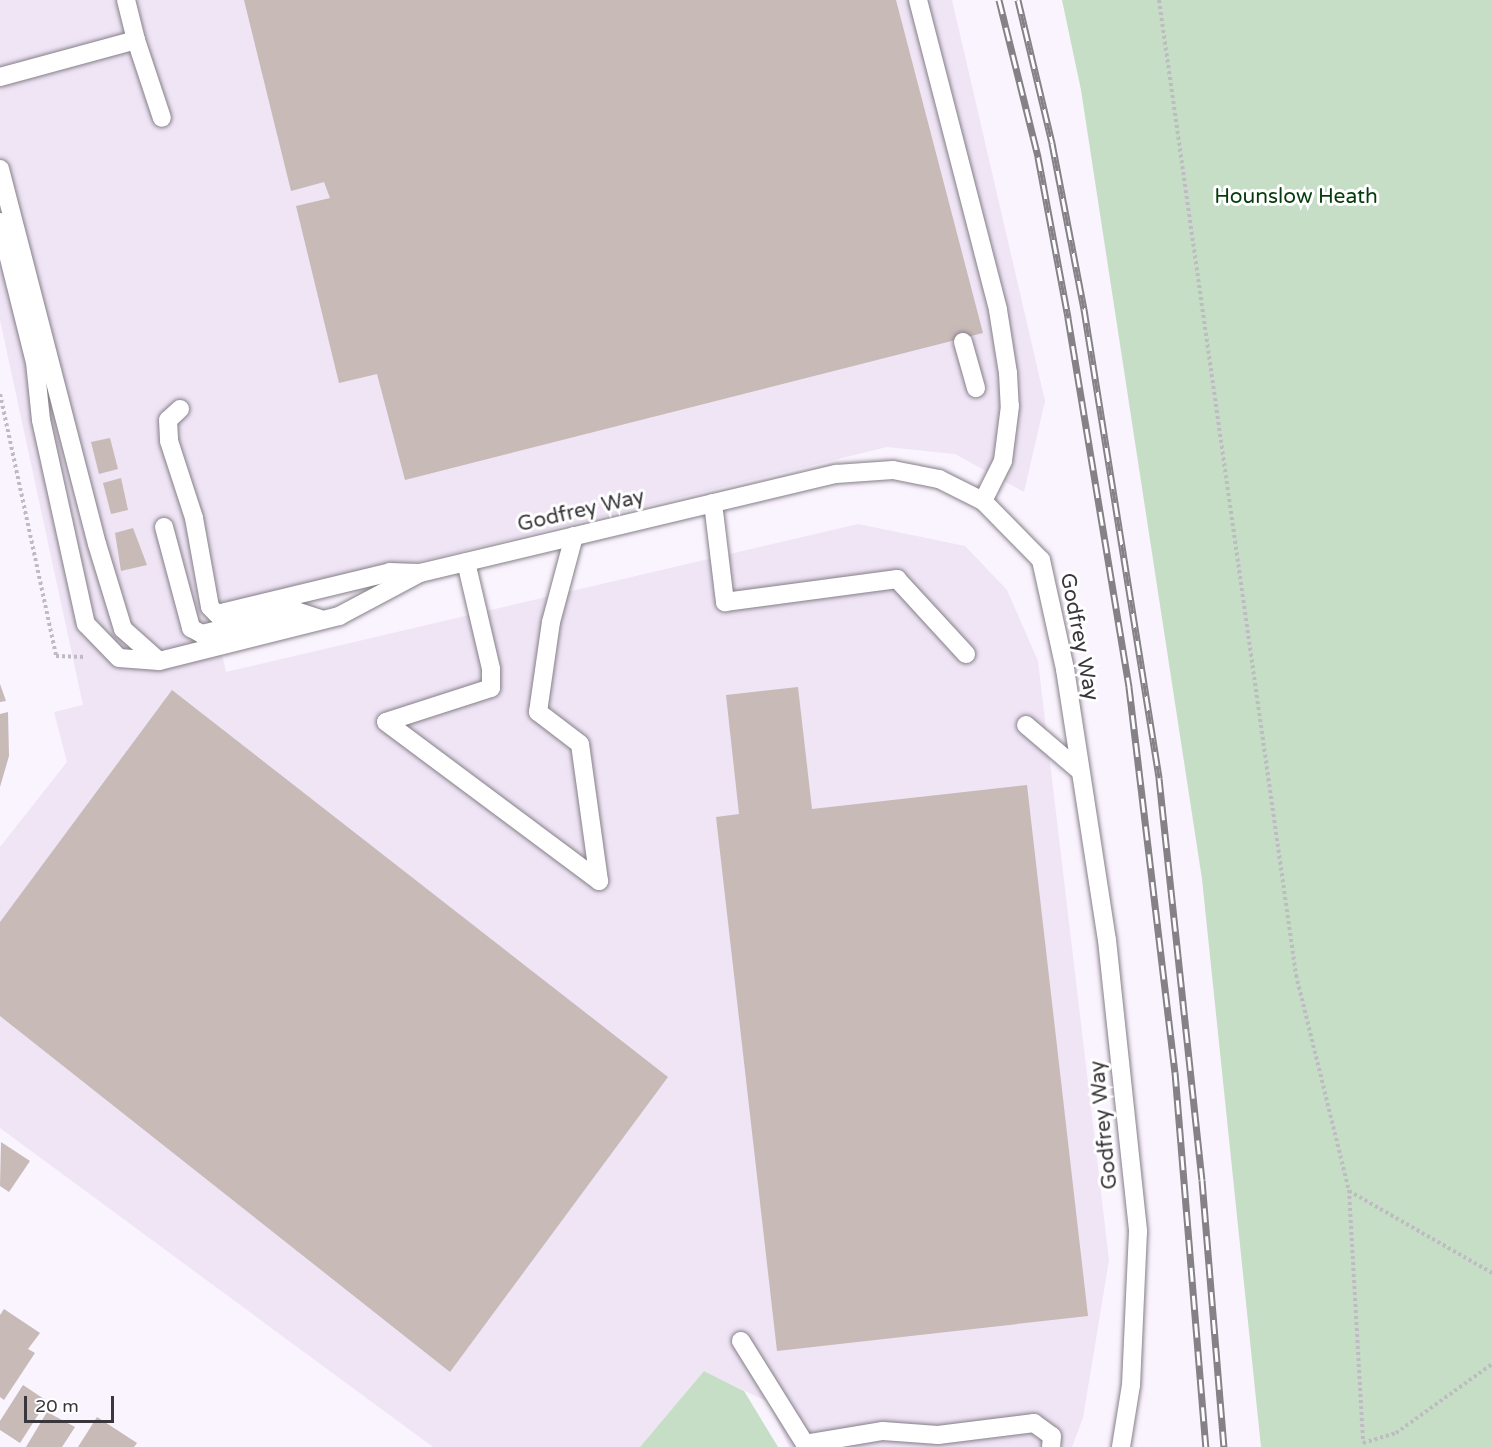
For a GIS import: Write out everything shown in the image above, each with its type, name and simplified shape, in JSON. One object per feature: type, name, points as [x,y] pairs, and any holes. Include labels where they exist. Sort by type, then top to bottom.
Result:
[{"type":"lane","points":[[126,0],[136,40],[162,118]]},
{"type":"lane","points":[[918,0],[998,310],[1008,373],[1010,406],[1003,461],[983,501]]},
{"type":"lane","points":[[0,77],[136,40]]},
{"type":"lane","points":[[0,169],[97,544],[123,629],[159,661]]},
{"type":"lane","points":[[0,222],[34,362],[41,420],[86,624],[119,658]]},
{"type":"lane","points":[[963,342],[976,388]]},
{"type":"lane","points":[[180,410],[168,420],[169,441],[194,518],[210,607],[217,614],[390,572],[420,573]]},
{"type":"lane","name":"Godfrey Way","points":[[119,658],[159,661],[339,616],[420,573],[836,474],[893,470],[939,479],[983,501],[1041,560],[1065,669],[1107,940],[1138,1231],[1131,1384],[1120,1447]]},
{"type":"lane","points":[[713,503],[725,602],[897,579],[966,654]]},
{"type":"lane","points":[[164,527],[191,628],[202,634],[296,611],[320,619]]},
{"type":"lane","points":[[466,562],[491,669],[491,688],[386,722],[599,881],[580,744],[538,712],[551,622],[574,536]]},
{"type":"lane","points":[[1026,725],[1080,771]]},
{"type":"lane","points":[[741,1341],[806,1445],[883,1431],[938,1435],[1034,1423],[1052,1436],[1051,1447]]},
{"type":"path","points":[[1159,0],[1296,975],[1349,1190],[1362,1445],[1396,1433],[1492,1364]]},
{"type":"path","points":[[0,394],[56,656],[119,658]]},
{"type":"path","points":[[1349,1190],[1492,1273]]},
{"type":"shaded area","points":[[0,0],[952,0],[1045,401],[1024,492],[955,454],[887,447],[212,612],[226,672],[858,524],[965,546],[1007,590],[1038,661],[1109,1260],[1083,1418],[1072,1447],[789,1447],[768,1402],[704,1371],[640,1447],[433,1447],[0,1128],[0,847],[67,762],[54,712],[83,705],[0,320]]},
{"type":"green space","name":"Hounslow Heath","points":[[1062,0],[1492,0],[1492,1447],[1261,1447],[1202,879],[1081,90]]},
{"type":"green space","points":[[704,1371],[744,1391],[778,1447],[640,1447]]},
{"type":"building","points":[[244,0],[896,0],[983,333],[405,480],[377,374],[339,383],[296,206],[330,198],[324,182],[291,191]]},
{"type":"building","points":[[110,438],[118,469],[99,474],[91,442]]},
{"type":"building","points":[[121,478],[128,510],[111,514],[103,483]]},
{"type":"building","points":[[133,528],[147,565],[121,571],[115,533]]},
{"type":"building","points":[[0,684],[6,701],[0,702]]},
{"type":"building","points":[[798,687],[812,809],[1027,785],[1088,1316],[777,1351],[716,817],[739,814],[726,695]]},
{"type":"building","points":[[172,690],[668,1077],[450,1372],[0,1016],[0,922]]},
{"type":"building","points":[[8,712],[9,756],[0,787],[0,714]]},
{"type":"building","points":[[1,1142],[30,1161],[9,1192],[0,1186]]},
{"type":"building","points":[[4,1309],[40,1333],[28,1349],[35,1353],[4,1400],[0,1397],[0,1315]]},
{"type":"building","points":[[23,1385],[47,1401],[20,1443],[0,1430],[0,1421]]},
{"type":"building","points":[[47,1412],[75,1427],[62,1447],[26,1447]]},
{"type":"building","points":[[97,1417],[137,1443],[134,1447],[78,1447]]},
{"type":"railway","points":[[999,0],[1038,157],[1068,318],[1129,687],[1175,1072],[1206,1447]]},
{"type":"railway","points":[[1018,0],[1052,143],[1084,309],[1159,778],[1202,1180],[1224,1447]]}]
